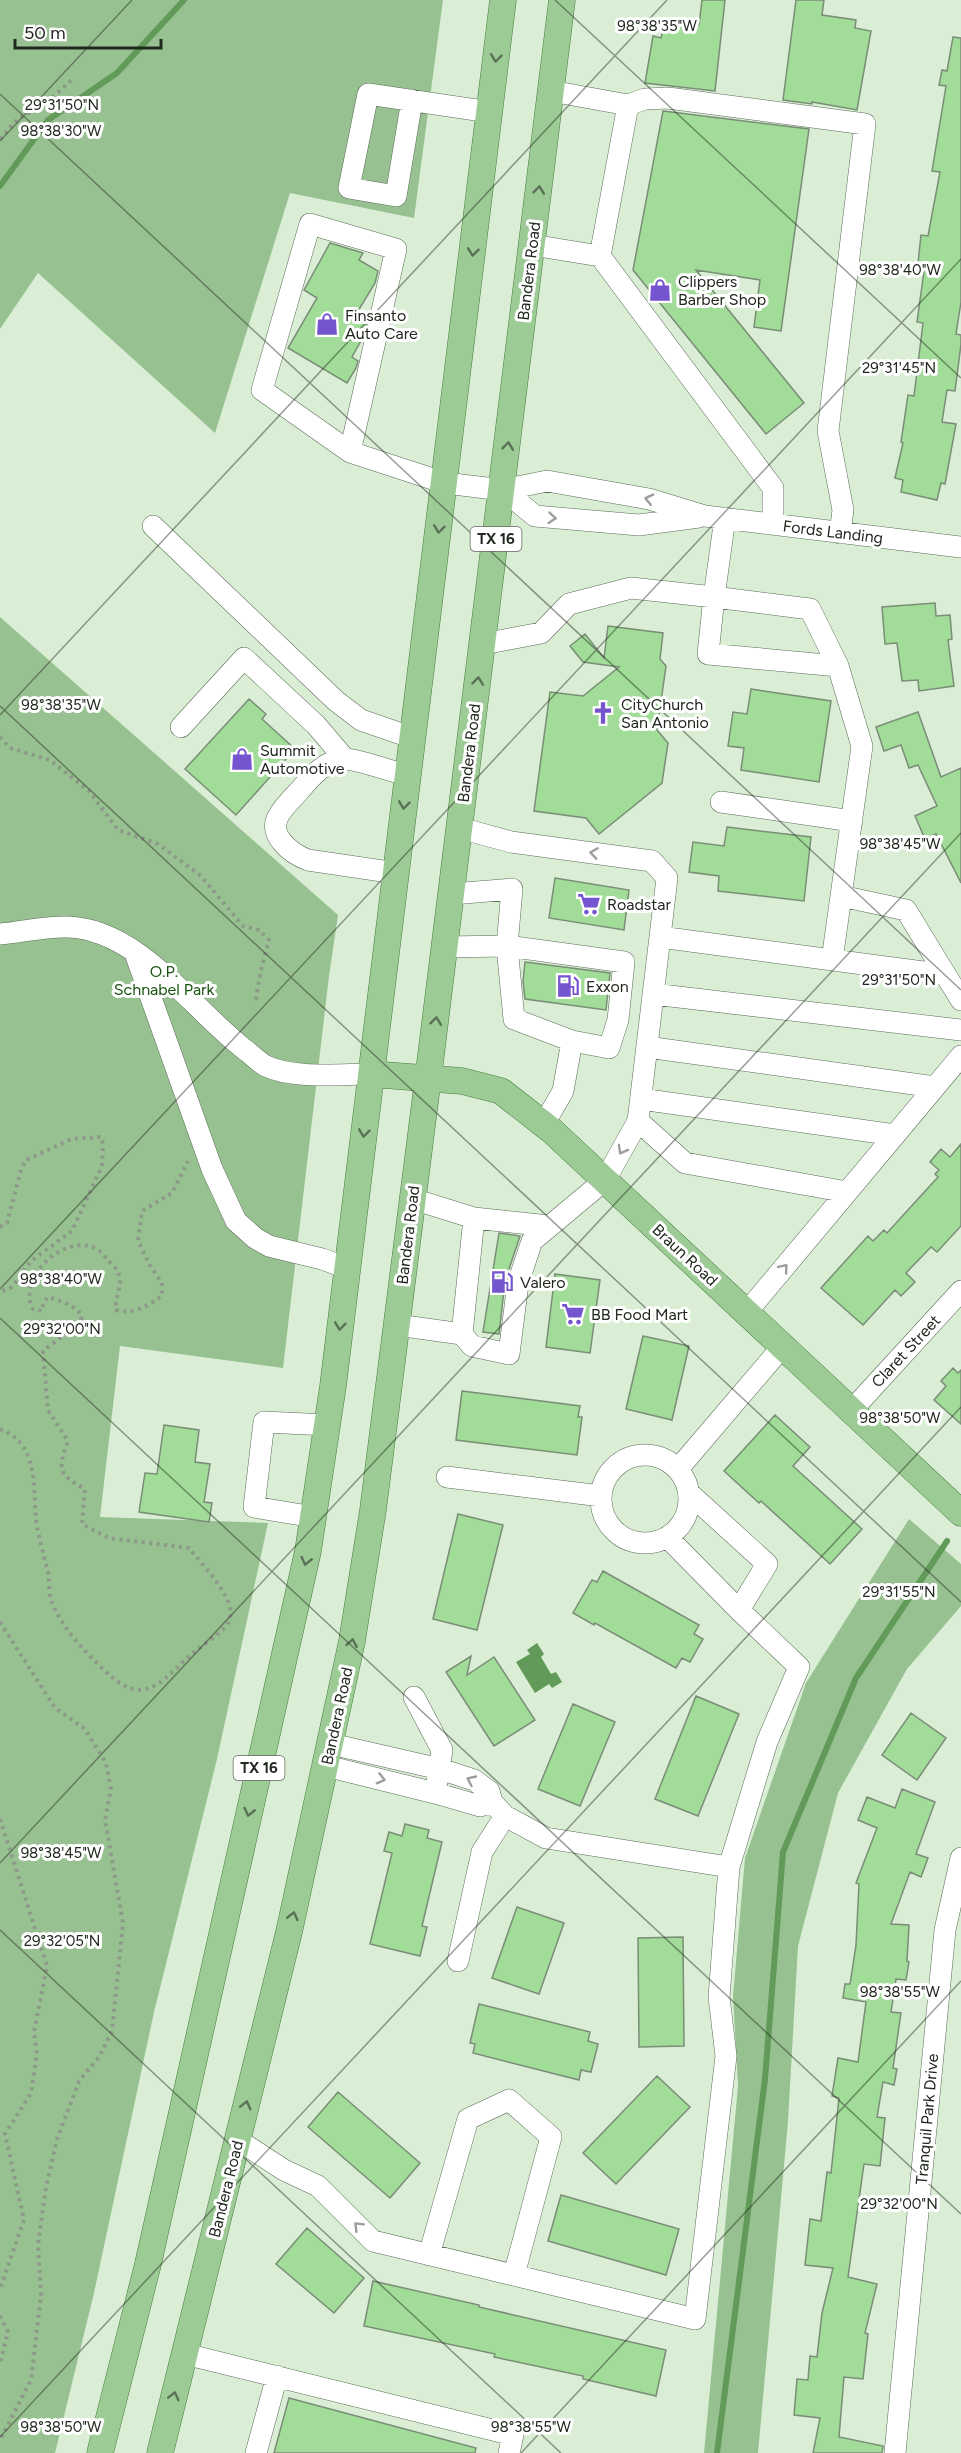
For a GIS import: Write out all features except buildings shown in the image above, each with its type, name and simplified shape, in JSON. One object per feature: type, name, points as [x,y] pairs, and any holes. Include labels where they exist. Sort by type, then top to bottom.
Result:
[{"type":"main road","name":"TX 16","points":[[100,2453],[148,2264],[314,1517],[445,483],[503,0]]},
{"type":"main road","name":"Bandera Road","points":[[160,2453],[289,1932],[352,1641],[373,1510],[413,1199],[562,0]]},
{"type":"main road","name":"Braun Road","points":[[370,1074],[462,1081],[501,1091],[544,1124],[961,1513]]},
{"type":"street","points":[[551,91],[628,105],[645,99],[668,98],[865,124],[828,431],[843,510],[840,532]]},
{"type":"street","points":[[412,100],[396,196],[349,188],[368,94],[412,100],[490,112]]},
{"type":"street","points":[[600,256],[628,105]]},
{"type":"street","name":"Fords Landing","points":[[350,452],[396,249],[310,224],[262,390],[350,452],[445,483],[502,490],[547,481],[649,499],[715,517],[961,547]]},
{"type":"street","points":[[532,245],[600,256],[773,488],[773,524]]},
{"type":"street","name":"Fords Landing","points":[[502,490],[535,516],[639,525],[715,517]]},
{"type":"street","points":[[715,517],[714,597],[708,654],[838,666]]},
{"type":"street","points":[[153,526],[336,701],[361,720],[413,738]]},
{"type":"street","points":[[483,644],[541,633],[569,604],[632,588],[810,609],[838,666],[862,746],[832,960]]},
{"type":"street","points":[[181,727],[244,658],[316,724],[345,759]]},
{"type":"street","points":[[396,873],[308,860],[295,855],[282,843],[276,830],[277,817],[315,773],[329,764],[345,759],[408,776]]},
{"type":"street","points":[[721,802],[852,821]]},
{"type":"street","points":[[396,1325],[462,1334],[472,1346],[509,1354],[518,1283],[532,1240],[605,1180],[638,1121],[641,1099],[667,878],[652,861],[511,842],[460,828]]},
{"type":"street","points":[[445,947],[507,946],[624,962],[618,1020],[609,1048],[572,1041],[514,1019],[507,946],[512,889],[452,894]]},
{"type":"street","points":[[841,896],[906,909],[961,1000]]},
{"type":"street","points":[[0,934],[69,927],[93,931],[122,943],[151,964],[227,1036],[267,1066],[293,1073],[370,1074]]},
{"type":"street","points":[[660,937],[946,975]]},
{"type":"street","points":[[135,953],[212,1169],[236,1221],[255,1238],[269,1246],[322,1258],[347,1268]]},
{"type":"street","points":[[653,994],[961,1030]]},
{"type":"street","points":[[544,1124],[563,1091],[572,1041]]},
{"type":"street","points":[[647,1047],[935,1087]]},
{"type":"street","points":[[746,1313],[961,1056]]},
{"type":"street","points":[[641,1099],[895,1136]]},
{"type":"street","points":[[638,1121],[685,1163],[847,1192]]},
{"type":"street","points":[[413,1199],[474,1218],[549,1226]]},
{"type":"street","points":[[462,1334],[474,1218]]},
{"type":"street","name":"Claret Street","points":[[850,1411],[961,1291]]},
{"type":"street","points":[[678,1469],[782,1347]]},
{"type":"street","points":[[314,1517],[254,1507],[264,1422],[327,1425]]},
{"type":"street","points":[[638,1456],[652,1456],[666,1460],[678,1469],[689,1493],[689,1506],[685,1519],[667,1538],[641,1543],[622,1536],[607,1522],[602,1509],[601,1496],[604,1482],[612,1469],[624,1460],[638,1456]]},
{"type":"street","points":[[447,1477],[601,1496]]},
{"type":"street","points":[[689,1493],[767,1563],[739,1610]]},
{"type":"street","points":[[238,2140],[284,2170],[318,2186],[373,2241],[695,2319],[726,2056],[719,1997],[729,1867],[767,1742],[799,1667],[667,1538]]},
{"type":"street","points":[[414,1697],[442,1750],[435,1792]]},
{"type":"street","points":[[329,1755],[440,1769],[474,1780],[489,1791],[499,1809]]},
{"type":"street","points":[[329,1755],[435,1792],[480,1806],[499,1809],[546,1838],[729,1867]]},
{"type":"street","points":[[458,1961],[482,1852],[499,1809]]},
{"type":"street","name":"Tranquil Park Drive","points":[[895,2453],[945,1930],[961,1858]]},
{"type":"street","points":[[429,2255],[468,2119],[509,2100],[551,2138],[514,2275]]},
{"type":"street","points":[[185,2354],[513,2435],[509,2453]]},
{"type":"street","points":[[256,2453],[277,2376]]},
{"type":"path","points":[[0,139],[18,119],[44,105],[74,78]]},
{"type":"path","points":[[0,738],[10,748],[50,760],[89,790],[118,830],[158,844],[201,876],[243,926],[259,930],[269,940],[255,1004]]},
{"type":"path","points":[[0,1429],[16,1436],[28,1456],[34,1477],[36,1521],[48,1570],[50,1597],[55,1609],[87,1654],[110,1676],[133,1690],[149,1689],[165,1679],[198,1647],[228,1624],[231,1611],[228,1597],[189,1548],[109,1538],[82,1524],[85,1489],[69,1481],[60,1464],[68,1441],[48,1410],[43,1351],[80,1323],[82,1317],[78,1309],[58,1300],[48,1297],[42,1311],[33,1309],[28,1299],[29,1286],[40,1267],[57,1252],[77,1246],[97,1248],[117,1270],[121,1288],[115,1303],[116,1310],[124,1313],[143,1308],[162,1296],[162,1283],[149,1264],[138,1240],[142,1211],[172,1193],[201,1136]]},
{"type":"path","points":[[0,1227],[7,1223],[21,1170],[27,1160],[72,1139],[101,1137],[104,1143],[102,1166],[72,1231],[31,1261],[12,1287],[0,1292]]},
{"type":"path","points":[[0,1622],[55,1708],[84,1729],[106,1763],[111,1789],[105,1820],[123,1923],[112,2031],[99,2056],[79,2081],[57,2139],[46,2187],[38,2245],[41,2295],[31,2380],[0,2440]]},
{"type":"path","points":[[0,1819],[47,1966],[34,2032],[37,2055],[32,2093],[5,2134],[24,2220],[0,2289]]},
{"type":"path","points":[[0,2316],[8,2332],[0,2364]]},
{"type":"green space","points":[[0,0],[443,0],[414,218],[290,193],[215,433],[38,273],[0,329]]},
{"type":"green space","name":"O.P. Schnabel Park","points":[[0,617],[338,915],[283,1368],[120,1346],[100,1517],[268,1523],[217,1759],[154,2012],[94,2293],[55,2453],[0,2453]]},
{"type":"green space","points":[[909,1519],[961,1564],[961,1606],[907,1669],[838,1793],[798,1946],[788,2121],[758,2453],[704,2453],[738,2086],[733,1996],[745,1858],[806,1683]]},
{"type":"shaded area","points":[[537,1643],[544,1654],[541,1657],[551,1674],[556,1672],[562,1682],[552,1688],[549,1684],[535,1693],[516,1662],[530,1654],[527,1650]]},
{"type":"waterway","points":[[0,186],[48,120],[117,73],[184,0]]},
{"type":"waterway","points":[[717,2453],[765,2079],[783,1852],[856,1678],[947,1541]]},
{"type":"place","name":"Clippers Barber Shop","points":[[660,290]]},
{"type":"place","name":"Finsanto Auto Care","points":[[327,324]]},
{"type":"place","name":"CityChurch San Antonio","points":[[603,713]]},
{"type":"place","name":"Summit Automotive","points":[[242,759]]},
{"type":"place","name":"Roadstar","points":[[589,904]]},
{"type":"place","name":"Exxon","points":[[568,986]]},
{"type":"place","name":"Valero","points":[[502,1282]]},
{"type":"place","name":"BB Food Mart","points":[[573,1314]]}]
